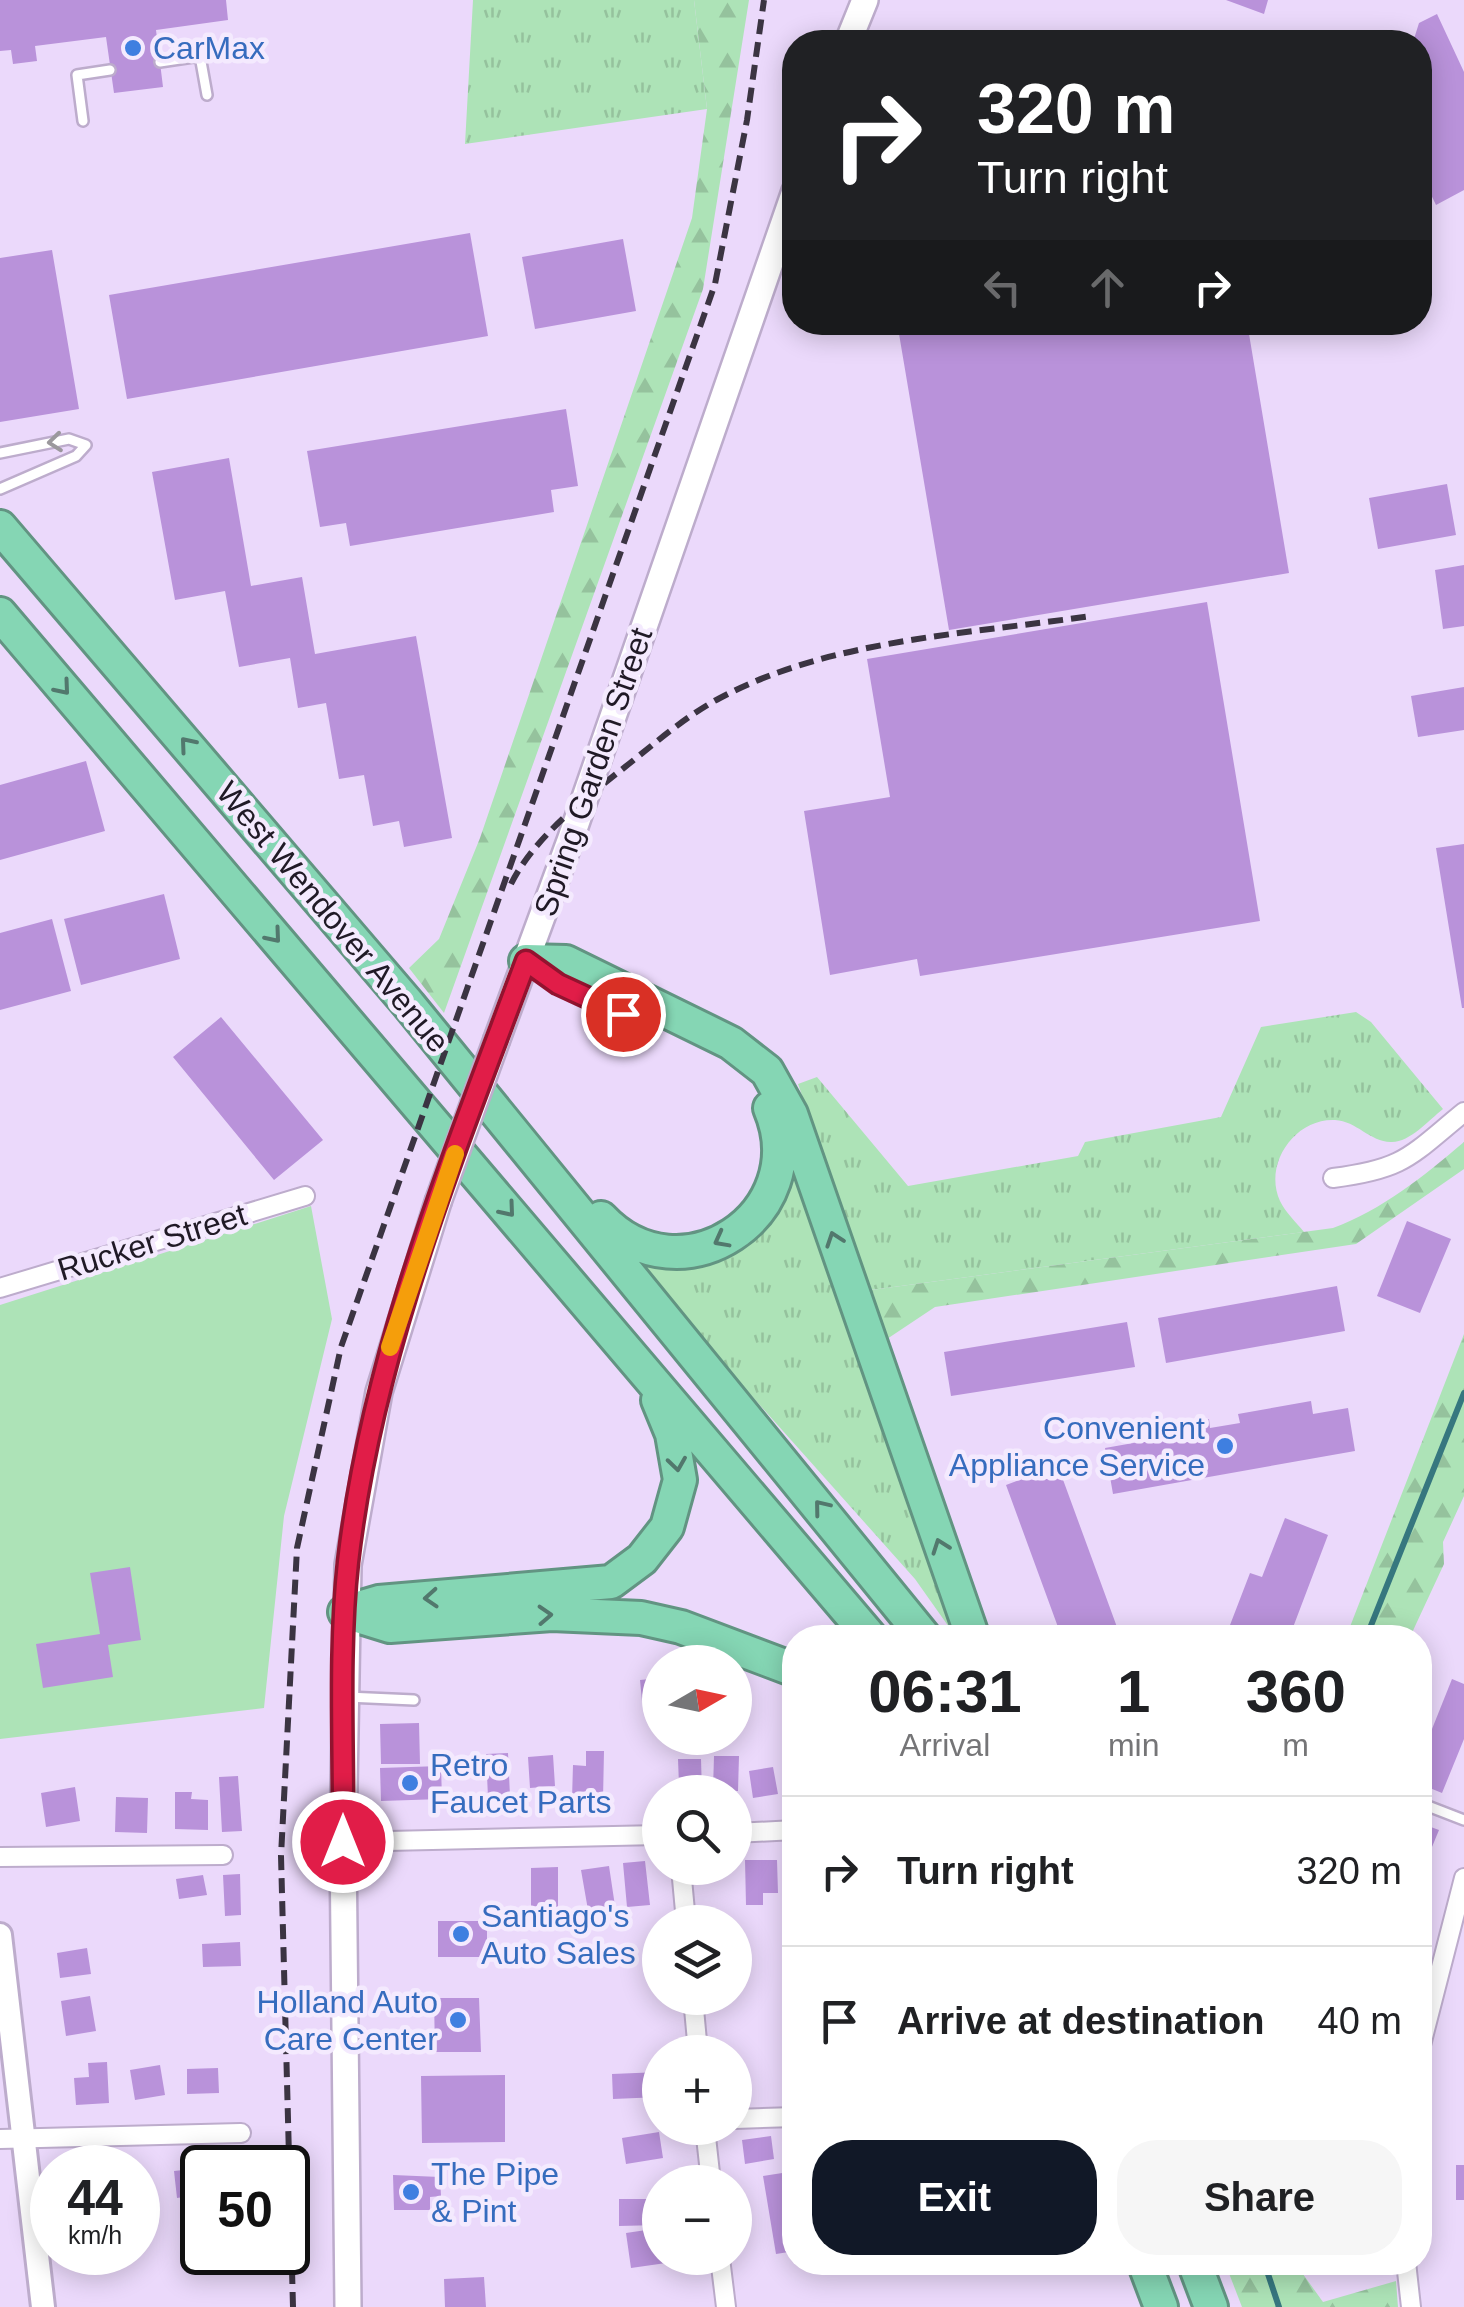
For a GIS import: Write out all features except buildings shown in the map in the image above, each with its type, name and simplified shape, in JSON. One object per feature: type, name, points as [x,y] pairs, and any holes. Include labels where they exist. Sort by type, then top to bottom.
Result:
[{"type":"highway","name":"West Wendover Avenue","points":[[0,527],[409,1005],[914,1625]]},
{"type":"highway","name":"West Wendover Avenue","points":[[0,614],[860,1625]]},
{"type":"highway","points":[[409,1005],[593,1210],[630,1242],[658,1252],[694,1251],[722,1241],[748,1222],[772,1191],[779,1158],[776,1121],[755,1084],[720,1058],[558,984],[526,961]]},
{"type":"highway","points":[[526,961],[566,962],[732,1042],[767,1071],[790,1114],[968,1625]]},
{"type":"highway","points":[[345,1612],[379,1602],[611,1582],[642,1559],[667,1526],[680,1480],[672,1434],[646,1372]]},
{"type":"highway","points":[[345,1612],[390,1626],[552,1614],[641,1618],[681,1627],[782,1665]]},
{"type":"highway","points":[[1149,2275],[1161,2307]]},
{"type":"highway","points":[[1199,2275],[1211,2307]]},
{"type":"main road","points":[[853,30],[865,0]]},
{"type":"main road","name":"Spring Garden Street","points":[[348,2307],[345,1612],[366,1446],[390,1346],[438,1202],[782,229]]},
{"type":"street","points":[[1333,1178],[1385,1172],[1464,1112]]},
{"type":"street","name":"Rucker Street","points":[[0,1288],[305,1196]]},
{"type":"street","points":[[752,1832],[782,1831]]},
{"type":"street","points":[[343,1842],[642,1835]]},
{"type":"street","points":[[0,1857],[223,1856]]},
{"type":"street","points":[[1432,2002],[1464,1878]]},
{"type":"street","points":[[0,1934],[43,2307]]},
{"type":"street","points":[[752,2119],[782,2118]]},
{"type":"street","points":[[0,2139],[241,2133]]},
{"type":"street","points":[[722,2275],[726,2307]]},
{"type":"street","points":[[1407,2275],[1411,2307]]},
{"type":"lane","points":[[160,62],[200,56],[207,95]]},
{"type":"lane","points":[[84,120],[77,75],[110,70]]},
{"type":"lane","points":[[0,453],[69,440],[86,444],[76,456],[0,489]]},
{"type":"lane","points":[[344,1697],[414,1700]]},
{"type":"lane","points":[[1432,1808],[1464,1820]]},
{"type":"green space","points":[[473,0],[694,0],[707,109],[465,144]]},
{"type":"green space","points":[[694,0],[749,0],[703,289],[444,1013],[409,968],[439,939],[480,838],[692,218],[707,109]]},
{"type":"green space","points":[[1356,1012],[1371,1022],[1443,1109],[1399,1141],[1377,1139],[1335,1120],[1320,1121],[1296,1135],[1279,1159],[1276,1187],[1282,1205],[1304,1232],[871,1290],[798,1084],[817,1077],[908,1186],[1078,1156],[1085,1142],[1221,1117],[1261,1027]]},
{"type":"green space","points":[[1464,1142],[1464,1169],[1356,1244],[935,1307],[887,1339],[871,1290],[1333,1228],[1385,1202]]},
{"type":"green space","points":[[788,1153],[957,1625],[948,1625],[915,1579],[619,1247],[698,1262]]},
{"type":"green space","points":[[311,1206],[332,1319],[284,1516],[264,1708],[0,1739],[0,1305]]},
{"type":"green space","points":[[1464,1334],[1464,1496],[1443,1542],[1444,1564],[1416,1625],[1351,1625]]},
{"type":"green space","points":[[1230,2275],[1304,2275],[1323,2302],[1396,2281],[1398,2307],[1242,2307]]},
{"type":"waterway","points":[[1371,1625],[1464,1393]]},
{"type":"waterway","points":[[1268,2275],[1279,2307]]},
{"type":"railway","points":[[293,2307],[281,1856],[297,1548],[341,1347],[715,284],[747,120],[764,0]]},
{"type":"railway","points":[[511,884],[531,852],[601,786],[679,724],[720,698],[763,678],[808,663],[901,642],[1091,616]]},
{"type":"slow traffic","points":[[390,1347],[455,1154]]},
{"type":"place","name":"CarMax","points":[[133,48]]},
{"type":"place","name":"Convenient Appliance Service","points":[[1225,1446]]},
{"type":"place","name":"Retro Faucet Parts","points":[[410,1783]]},
{"type":"place","name":"Santiago's Auto Sales","points":[[461,1934]]},
{"type":"place","name":"Holland Auto Care Center","points":[[458,2020]]},
{"type":"place","name":"The Pipe & Pint","points":[[411,2192]]},
{"type":"route","points":[[343,1842],[348,1565],[366,1446],[409,1285],[526,961],[558,984],[623,1014]]}]
